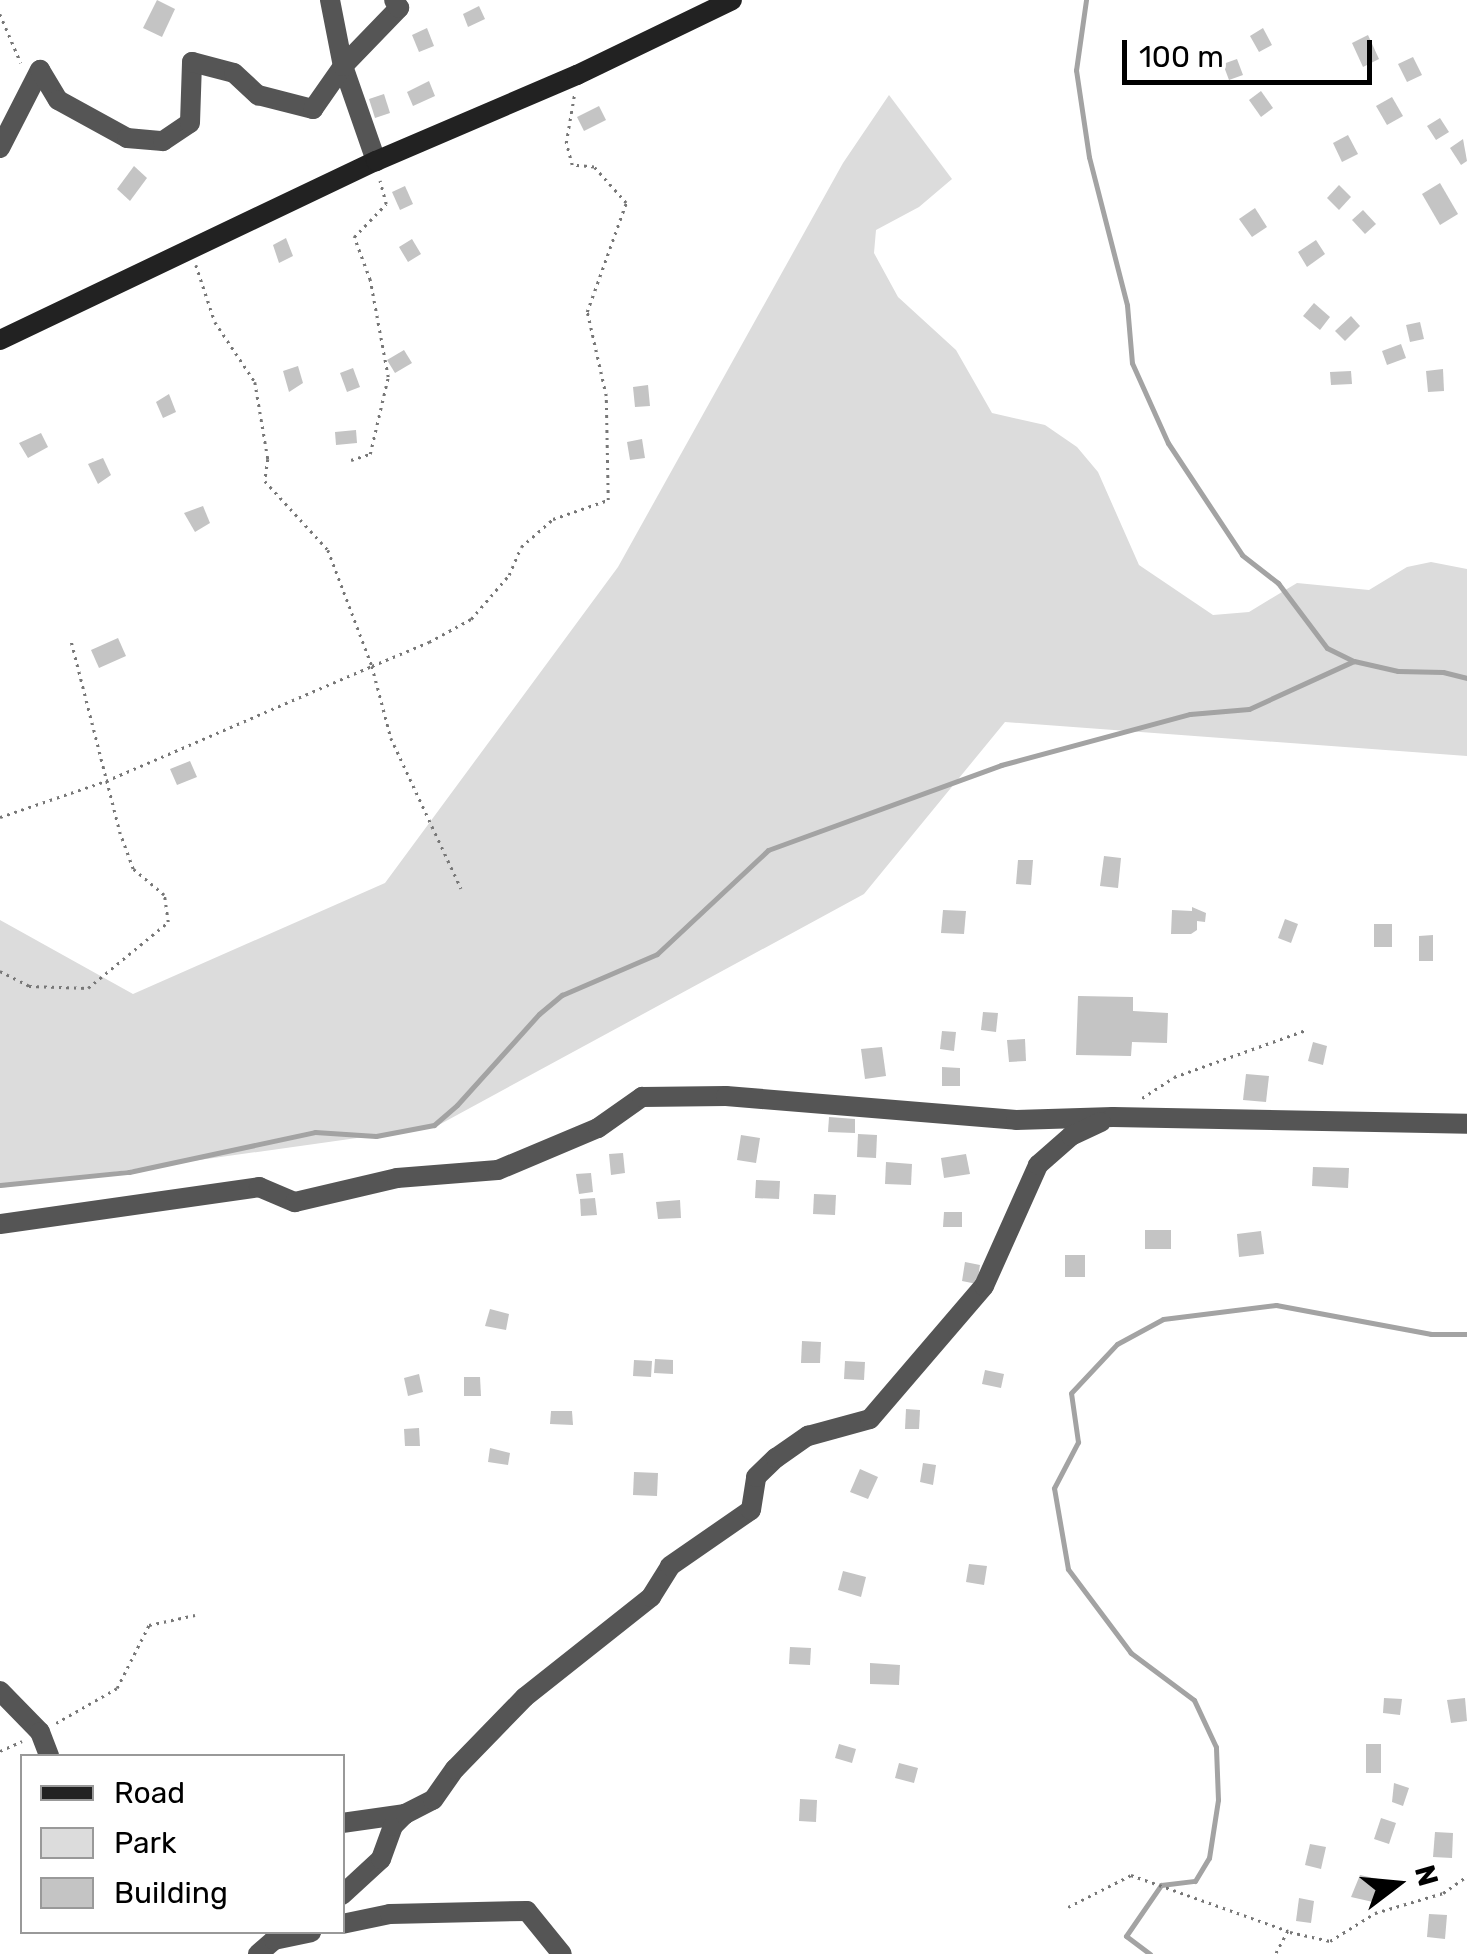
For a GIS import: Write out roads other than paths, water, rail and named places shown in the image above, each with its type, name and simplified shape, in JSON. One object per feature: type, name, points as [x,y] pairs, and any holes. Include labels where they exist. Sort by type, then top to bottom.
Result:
[{"type":"main road","points":[[0,340],[376,161],[578,76],[732,0]]},
{"type":"street","points":[[330,0],[343,66],[376,161]]},
{"type":"street","points":[[0,148],[40,70],[58,100],[127,138],[163,141],[190,122],[192,62],[234,73],[258,95],[313,109],[343,66],[399,8],[394,0]]},
{"type":"street","points":[[0,1224],[259,1187],[296,1202],[397,1178],[498,1170],[598,1128],[642,1097],[726,1096],[1016,1120],[1113,1117],[1467,1124]]},
{"type":"street","points":[[345,1823],[405,1814],[433,1800],[455,1769],[525,1697],[651,1597],[670,1566],[750,1510],[756,1477],[776,1458],[808,1436],[870,1418],[984,1286],[1038,1165],[1072,1136],[1113,1117]]},
{"type":"street","points":[[0,1691],[40,1732],[47,1754]]},
{"type":"street","points":[[345,1892],[380,1859],[393,1826],[405,1814]]},
{"type":"street","points":[[345,1923],[390,1914],[527,1911],[562,1954]]},
{"type":"street","points":[[273,1942],[303,1934]]},
{"type":"waterway","points":[[1086,0],[1076,70],[1089,157],[1127,305],[1132,363],[1168,443],[1242,555],[1278,583],[1327,648],[1354,661],[1398,671],[1443,672],[1467,678]]},
{"type":"waterway","points":[[0,1185],[129,1172],[315,1132],[376,1136],[434,1125],[539,1014],[562,995],[657,954],[768,850],[1001,765],[1190,714],[1249,709],[1354,661]]},
{"type":"waterway","points":[[1150,1954],[1126,1936],[1161,1885],[1195,1881],[1209,1858],[1218,1800],[1216,1747],[1194,1700],[1131,1653],[1068,1569],[1054,1488],[1078,1442],[1071,1393],[1117,1344],[1163,1319],[1276,1305],[1431,1334],[1467,1334]]}]
